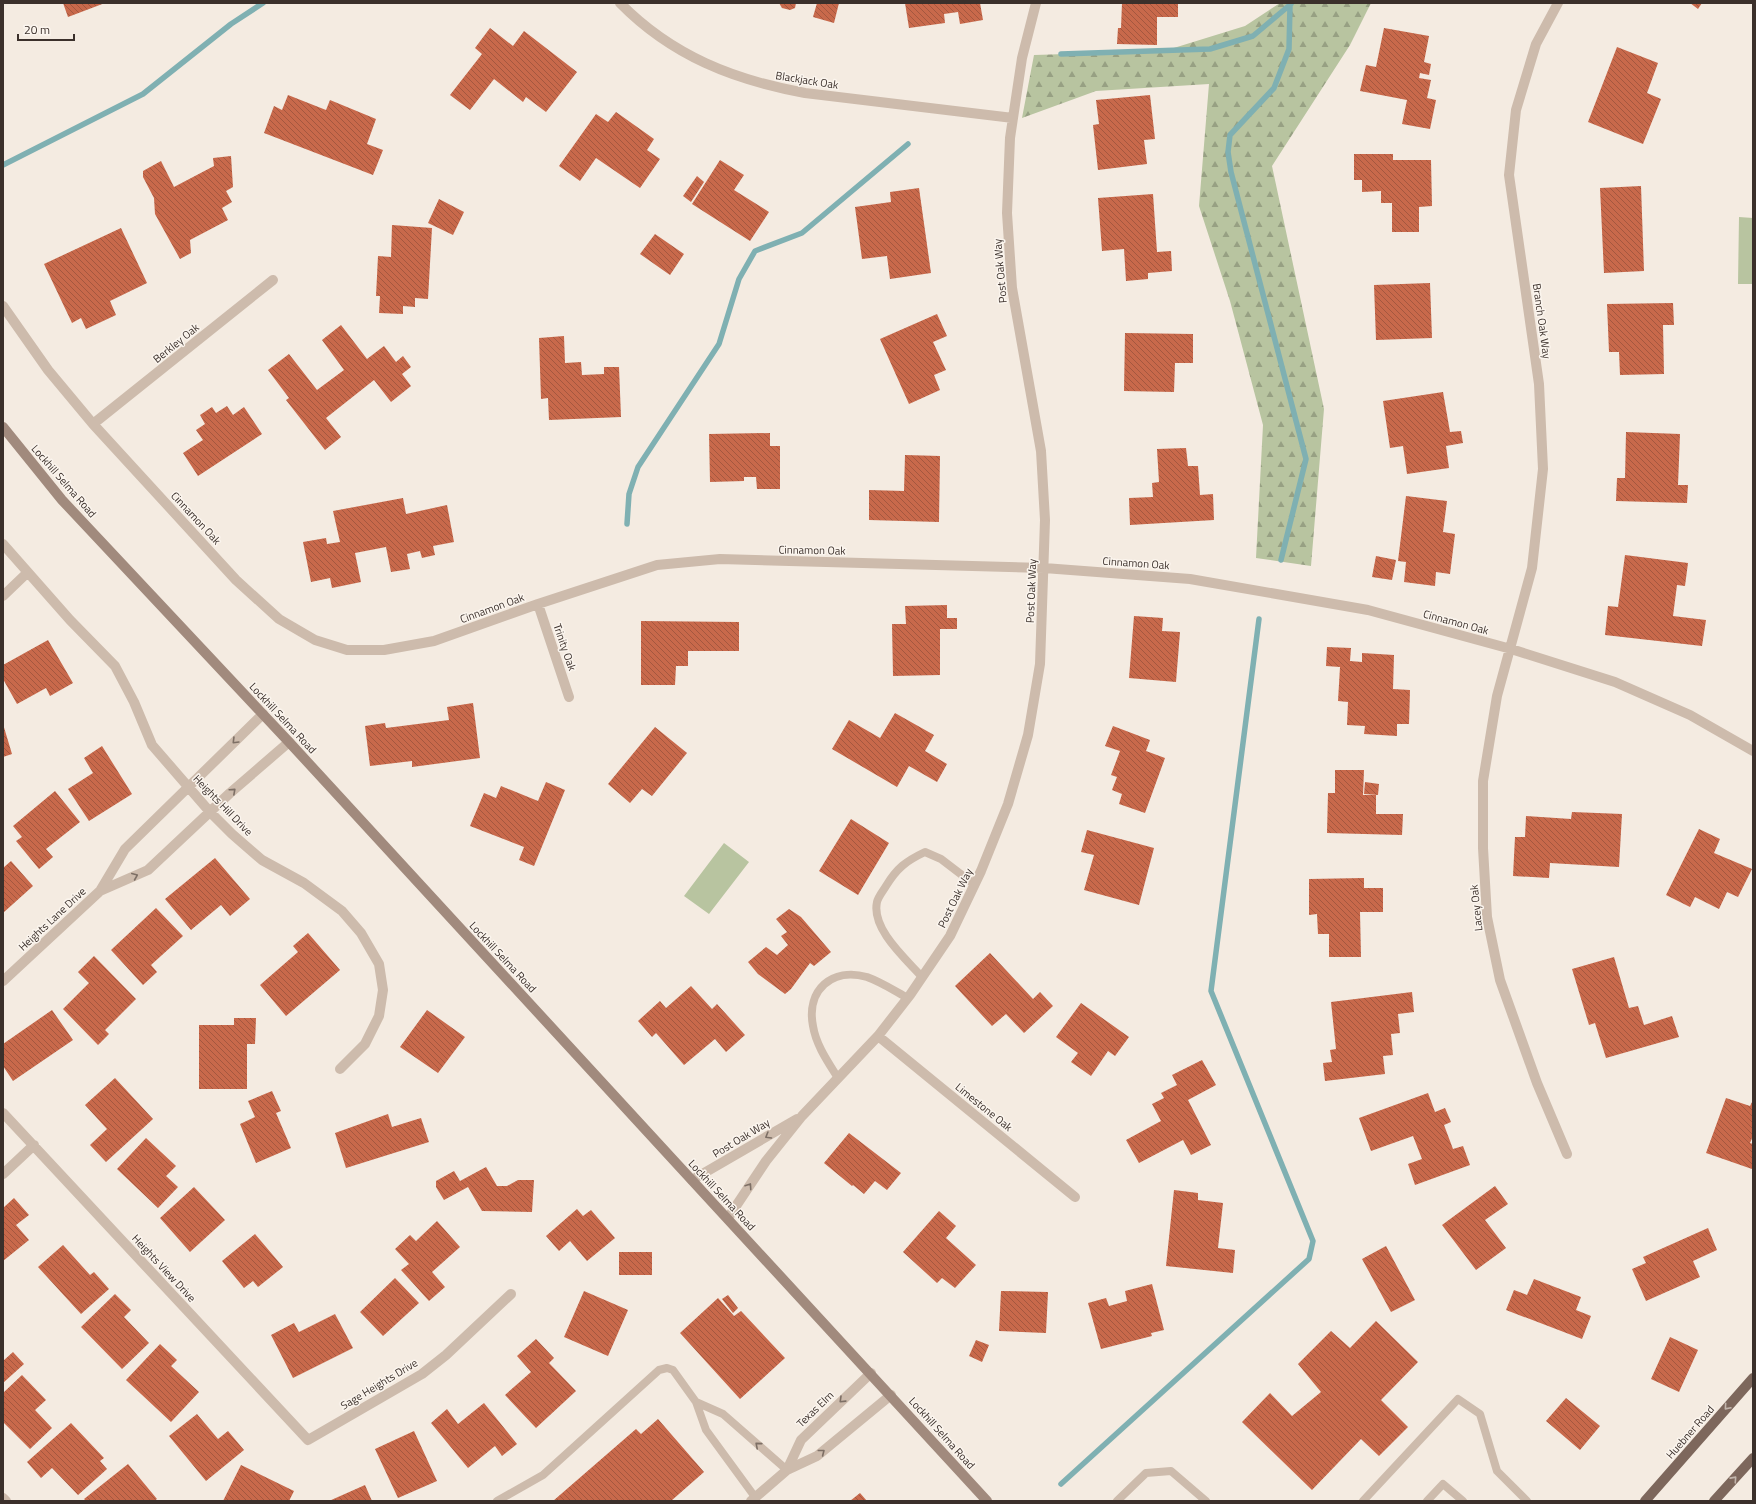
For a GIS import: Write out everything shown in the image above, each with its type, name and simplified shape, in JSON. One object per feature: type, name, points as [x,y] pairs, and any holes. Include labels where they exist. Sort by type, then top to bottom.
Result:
[{"type":"main road","name":"Lockhill Selma Road","points":[[3,427],[62,500],[289,742],[987,1501]]},
{"type":"main road","name":"Huebner Road","points":[[1645,1501],[1753,1378]]},
{"type":"main road","points":[[1714,1501],[1753,1458]]},
{"type":"street","name":"Blackjack Oak","points":[[620,3],[653,32],[680,50],[710,66],[741,78],[773,87],[805,93],[1013,118]]},
{"type":"street","name":"Post Oak Way","points":[[728,1218],[766,1161],[802,1116],[878,1036],[908,998],[950,936],[975,885],[1008,804],[1028,735],[1040,664],[1044,568],[1044,520],[1041,451],[1012,288],[1007,213],[1010,138],[1022,58],[1036,3]]},
{"type":"street","name":"Branch Oak Way","points":[[1511,649],[1532,568],[1543,469],[1539,384],[1510,175],[1510,160],[1516,110],[1536,44],[1558,3]]},
{"type":"street","name":"Berkley Oak","points":[[93,424],[273,280]]},
{"type":"street","name":"Cinnamon Oak","points":[[3,306],[48,370],[93,424],[236,580],[279,619],[315,640],[347,650],[384,650],[434,641],[538,604],[657,565],[688,561],[720,559],[1044,568],[1190,579],[1368,610],[1511,649],[1615,682],[1690,715],[1753,751]]},
{"type":"street","name":"Heights Hill Drive","points":[[3,544],[27,573],[115,666],[134,702],[152,745],[210,812],[232,834],[262,860],[304,883],[342,911],[361,934],[379,964],[383,990],[380,1016],[365,1044],[340,1069]]},
{"type":"street","points":[[3,596],[27,573]]},
{"type":"street","name":"Trinity Oak","points":[[538,604],[569,697]]},
{"type":"street","name":"Lacey Oak","points":[[1511,649],[1497,696],[1483,781],[1483,848],[1487,917],[1500,980],[1515,1016],[1537,1083],[1567,1154]]},
{"type":"street","name":"Heights Lane Drive","points":[[3,981],[100,891],[125,849],[263,714]]},
{"type":"street","name":"Heights Lane Drive","points":[[100,891],[148,870],[210,812],[289,742]]},
{"type":"street","name":"Limestone Oak","points":[[878,1036],[1075,1197]]},
{"type":"street","name":"Heights View Drive","points":[[3,1113],[308,1440]]},
{"type":"street","name":"Post Oak Way","points":[[692,1180],[802,1116]]},
{"type":"street","points":[[3,1174],[34,1145]]},
{"type":"street","name":"Sage Heights Drive","points":[[308,1440],[422,1374],[446,1355],[511,1294]]},
{"type":"street","name":"Texas Elm","points":[[787,1470],[801,1440],[870,1373]]},
{"type":"street","name":"Texas Elm","points":[[753,1499],[787,1470],[817,1456],[891,1395]]},
{"type":"street","points":[[3,1498],[6,1501]]},
{"type":"lane","points":[[922,978],[885,934],[878,920],[877,902],[893,875],[907,861],[925,852],[941,859],[975,885]]},
{"type":"lane","points":[[838,1078],[819,1047],[812,1026],[813,999],[824,982],[845,974],[867,978],[908,998]]},
{"type":"lane","points":[[497,1501],[543,1475],[659,1370],[667,1368],[673,1370],[696,1402],[706,1430],[753,1499]]},
{"type":"lane","points":[[1363,1501],[1458,1399],[1480,1414],[1497,1471],[1527,1501]]},
{"type":"lane","points":[[696,1402],[723,1414],[787,1470]]},
{"type":"lane","points":[[1117,1501],[1146,1473],[1171,1471],[1206,1501]]},
{"type":"lane","points":[[1427,1501],[1442,1484],[1463,1501]]},
{"type":"green space","points":[[1280,3],[1371,3],[1350,45],[1272,166],[1324,409],[1311,566],[1256,558],[1263,425],[1230,301],[1199,206],[1209,84],[1096,91],[1022,118],[1034,55],[1164,51],[1245,26]]},
{"type":"green space","points":[[1739,217],[1753,218],[1753,284],[1738,284]]},
{"type":"green space","points":[[724,843],[749,862],[709,914],[684,896]]},
{"type":"building","points":[[63,3],[105,3],[68,17]]},
{"type":"building","points":[[779,3],[796,3],[795,8],[790,10],[782,8]]},
{"type":"building","points":[[817,3],[839,3],[834,23],[813,17]]},
{"type":"building","points":[[905,3],[980,3],[983,20],[960,24],[958,12],[944,14],[945,23],[909,28]]},
{"type":"building","points":[[1122,3],[1178,3],[1178,17],[1157,17],[1157,45],[1117,44],[1118,28],[1121,28]]},
{"type":"building","points":[[1690,3],[1702,3],[1698,9]]},
{"type":"building","points":[[490,28],[513,46],[524,31],[577,72],[546,112],[526,97],[523,102],[494,79],[470,110],[450,95],[482,54],[475,48]]},
{"type":"building","points":[[1384,28],[1429,36],[1424,62],[1431,64],[1429,75],[1420,73],[1419,78],[1431,80],[1427,98],[1436,100],[1430,129],[1402,124],[1407,100],[1360,91],[1366,65],[1376,67]]},
{"type":"building","points":[[1617,47],[1658,63],[1647,93],[1661,99],[1643,144],[1588,122]]},
{"type":"building","points":[[288,95],[326,110],[330,100],[376,119],[367,144],[383,150],[373,175],[264,133],[274,106],[282,110]]},
{"type":"building","points":[[1150,95],[1155,139],[1144,140],[1147,164],[1098,170],[1093,125],[1099,124],[1096,100]]},
{"type":"building","points":[[616,112],[654,139],[647,150],[660,159],[640,188],[596,158],[580,181],[559,166],[596,114],[608,122]]},
{"type":"building","points":[[1354,154],[1393,154],[1393,160],[1431,160],[1432,206],[1419,207],[1419,232],[1392,232],[1392,203],[1381,203],[1381,191],[1362,192],[1362,180],[1354,180]]},
{"type":"building","points":[[231,156],[233,187],[226,191],[232,202],[222,208],[228,220],[190,240],[191,253],[180,259],[155,214],[154,198],[143,177],[143,171],[161,161],[174,187],[214,166],[213,158]]},
{"type":"building","points":[[720,160],[744,175],[734,190],[769,212],[750,241],[692,204]]},
{"type":"building","points":[[697,176],[704,182],[691,202],[683,196]]},
{"type":"building","points":[[1641,186],[1644,271],[1604,273],[1600,188]]},
{"type":"building","points":[[919,188],[931,273],[890,279],[887,256],[862,259],[855,207],[891,202],[890,192]]},
{"type":"building","points":[[1153,194],[1157,252],[1171,251],[1172,271],[1148,273],[1148,279],[1126,281],[1124,249],[1102,251],[1098,198]]},
{"type":"building","points":[[439,199],[464,212],[453,235],[428,223]]},
{"type":"building","points":[[392,225],[432,228],[428,299],[415,298],[415,307],[403,306],[403,314],[379,313],[380,296],[376,296],[378,256],[391,257]]},
{"type":"building","points":[[121,228],[147,283],[110,301],[116,315],[86,329],[81,318],[72,323],[44,264]]},
{"type":"building","points":[[655,234],[684,254],[670,275],[640,254]]},
{"type":"building","points":[[1430,283],[1432,338],[1376,340],[1374,285]]},
{"type":"building","points":[[1673,303],[1674,325],[1663,325],[1664,374],[1620,375],[1619,352],[1609,352],[1607,304]]},
{"type":"building","points":[[937,314],[947,336],[933,342],[946,370],[934,375],[940,390],[909,404],[880,339]]},
{"type":"building","points":[[341,325],[367,359],[384,346],[396,362],[403,356],[411,367],[402,374],[411,386],[391,402],[374,380],[326,418],[341,437],[325,450],[286,400],[289,398],[268,370],[289,354],[317,390],[344,370],[322,340]]},
{"type":"building","points":[[1125,333],[1193,334],[1193,363],[1175,363],[1174,392],[1124,391]]},
{"type":"building","points":[[564,336],[565,363],[581,362],[582,375],[604,374],[604,367],[619,367],[621,417],[549,420],[548,398],[541,399],[539,338]]},
{"type":"building","points":[[1443,392],[1450,432],[1461,431],[1463,443],[1446,446],[1449,468],[1407,474],[1403,446],[1390,448],[1383,401]]},
{"type":"building","points":[[227,406],[233,415],[244,407],[262,434],[198,476],[183,453],[203,440],[196,430],[205,424],[200,415],[212,407],[216,413]]},
{"type":"building","points":[[1626,432],[1680,434],[1678,485],[1688,485],[1687,503],[1616,501],[1617,478],[1625,478]]},
{"type":"building","points":[[770,433],[770,446],[780,446],[780,489],[757,489],[756,477],[744,477],[744,481],[710,482],[709,434]]},
{"type":"building","points":[[1186,448],[1188,466],[1198,466],[1200,495],[1213,494],[1214,520],[1130,525],[1129,498],[1153,497],[1152,483],[1159,482],[1157,449]]},
{"type":"building","points":[[905,455],[940,456],[939,522],[869,520],[869,490],[904,491]]},
{"type":"building","points":[[1406,496],[1447,501],[1443,532],[1455,534],[1450,574],[1436,572],[1435,586],[1404,582],[1406,562],[1398,561]]},
{"type":"building","points":[[403,498],[406,514],[447,505],[454,542],[433,546],[435,555],[422,558],[420,551],[407,554],[410,569],[391,572],[386,547],[355,553],[361,582],[332,588],[330,578],[311,582],[303,542],[326,538],[327,544],[340,542],[333,511]]},
{"type":"building","points":[[1625,555],[1688,563],[1685,586],[1677,585],[1673,616],[1706,620],[1702,646],[1605,635],[1608,606],[1618,607]]},
{"type":"building","points":[[1376,556],[1396,560],[1392,580],[1372,577]]},
{"type":"building","points":[[947,605],[947,618],[957,618],[957,629],[940,629],[940,675],[893,676],[892,624],[906,624],[905,606]]},
{"type":"building","points":[[1134,616],[1163,618],[1162,631],[1180,632],[1176,682],[1129,678]]},
{"type":"building","points":[[641,621],[739,622],[739,651],[688,651],[688,666],[676,666],[675,685],[641,685]]},
{"type":"building","points":[[48,640],[73,683],[50,696],[46,688],[17,704],[3,679],[3,665]]},
{"type":"building","points":[[1327,647],[1351,648],[1350,661],[1362,662],[1362,653],[1394,655],[1393,689],[1410,690],[1409,724],[1397,724],[1397,736],[1364,734],[1365,726],[1347,725],[1348,702],[1338,701],[1340,667],[1326,666]]},
{"type":"building","points":[[473,703],[480,758],[412,767],[412,761],[370,766],[365,726],[385,723],[386,728],[449,720],[447,707]]},
{"type":"building","points":[[895,713],[934,735],[925,751],[947,764],[937,782],[909,766],[897,787],[832,749],[849,720],[880,738]]},
{"type":"building","points":[[3,724],[12,754],[3,757]]},
{"type":"building","points":[[1113,726],[1150,740],[1146,751],[1165,758],[1145,813],[1119,804],[1122,794],[1112,790],[1117,777],[1111,775],[1120,751],[1105,746]]},
{"type":"building","points":[[655,727],[687,753],[652,796],[642,789],[630,803],[608,784]]},
{"type":"building","points":[[102,746],[132,794],[89,821],[68,789],[93,773],[84,758]]},
{"type":"building","points":[[1335,770],[1364,770],[1363,795],[1376,795],[1376,814],[1403,814],[1402,835],[1327,833],[1328,793],[1335,793]]},
{"type":"building","points":[[546,782],[565,790],[534,866],[519,860],[524,847],[470,826],[484,793],[496,798],[501,786],[538,801]]},
{"type":"building","points":[[1365,782],[1379,784],[1378,795],[1364,794]]},
{"type":"building","points":[[55,791],[80,822],[46,849],[53,857],[39,869],[16,841],[22,837],[13,826]]},
{"type":"building","points":[[1572,812],[1622,814],[1619,867],[1550,863],[1549,878],[1513,876],[1515,837],[1525,837],[1526,816],[1571,819]]},
{"type":"building","points":[[851,819],[889,843],[858,895],[819,871]]},
{"type":"building","points":[[1699,829],[1720,839],[1714,853],[1752,869],[1738,897],[1727,892],[1719,909],[1695,897],[1690,907],[1666,895]]},
{"type":"building","points":[[1087,830],[1154,848],[1139,905],[1084,890],[1094,855],[1081,852]]},
{"type":"building","points":[[215,858],[250,899],[230,916],[221,905],[191,930],[165,899]]},
{"type":"building","points":[[11,861],[33,886],[3,913],[3,868]]},
{"type":"building","points":[[1364,878],[1364,888],[1383,888],[1383,912],[1360,912],[1361,957],[1329,957],[1329,934],[1318,934],[1317,914],[1309,915],[1309,879]]},
{"type":"building","points":[[156,908],[183,936],[151,965],[157,972],[143,985],[111,950]]},
{"type":"building","points":[[789,909],[801,917],[831,952],[814,966],[810,963],[791,989],[785,994],[758,974],[748,962],[766,947],[777,955],[788,945],[781,936],[787,932],[776,919]]},
{"type":"building","points":[[308,933],[340,970],[286,1016],[260,985],[298,952],[293,946]]},
{"type":"building","points":[[990,953],[1033,999],[1040,992],[1053,1006],[1024,1033],[1006,1014],[992,1026],[955,986]]},
{"type":"building","points":[[94,956],[136,999],[105,1030],[109,1034],[98,1045],[63,1009],[89,983],[78,972]]},
{"type":"building","points":[[1614,957],[1629,1008],[1638,1006],[1644,1025],[1672,1016],[1679,1037],[1606,1058],[1595,1023],[1589,1025],[1572,969]]},
{"type":"building","points":[[691,986],[712,1009],[717,1004],[745,1035],[726,1052],[715,1039],[684,1065],[656,1033],[652,1037],[638,1021],[660,1001],[666,1008]]},
{"type":"building","points":[[1412,992],[1414,1012],[1398,1014],[1400,1033],[1391,1034],[1393,1055],[1383,1056],[1385,1074],[1325,1081],[1323,1063],[1332,1062],[1330,1050],[1336,1049],[1331,1002]]},
{"type":"building","points":[[1081,1003],[1129,1037],[1115,1056],[1108,1051],[1091,1076],[1071,1062],[1078,1053],[1056,1037]]},
{"type":"building","points":[[52,1010],[73,1040],[13,1081],[3,1066],[3,1044]]},
{"type":"building","points":[[427,1010],[465,1037],[438,1073],[400,1047]]},
{"type":"building","points":[[234,1018],[256,1018],[255,1044],[247,1044],[247,1089],[199,1089],[199,1025],[234,1025]]},
{"type":"building","points":[[1202,1060],[1216,1085],[1188,1100],[1211,1145],[1191,1155],[1183,1140],[1139,1163],[1126,1140],[1161,1121],[1152,1104],[1164,1098],[1161,1093],[1177,1085],[1172,1075]]},
{"type":"building","points":[[115,1078],[153,1119],[106,1162],[90,1145],[107,1129],[85,1105]]},
{"type":"building","points":[[272,1091],[281,1111],[276,1113],[291,1148],[256,1163],[240,1124],[255,1117],[248,1101]]},
{"type":"building","points":[[1428,1093],[1435,1112],[1445,1108],[1451,1122],[1444,1125],[1453,1149],[1463,1146],[1470,1165],[1415,1185],[1408,1164],[1422,1159],[1413,1136],[1371,1151],[1359,1118]]},
{"type":"building","points":[[1726,1098],[1750,1106],[1753,1100],[1753,1136],[1750,1143],[1753,1144],[1752,1169],[1706,1153]]},
{"type":"building","points":[[388,1114],[392,1127],[421,1118],[429,1142],[346,1168],[335,1133]]},
{"type":"building","points":[[849,1133],[901,1173],[887,1190],[875,1181],[864,1194],[824,1163]]},
{"type":"building","points":[[146,1138],[176,1166],[166,1176],[178,1187],[158,1208],[117,1169]]},
{"type":"building","points":[[486,1167],[497,1186],[507,1186],[518,1180],[534,1180],[532,1212],[482,1211],[468,1187],[444,1200],[436,1187],[436,1181],[454,1171],[460,1181]]},
{"type":"building","points":[[1495,1186],[1508,1204],[1485,1220],[1506,1248],[1476,1270],[1442,1225]]},
{"type":"building","points":[[194,1187],[225,1220],[190,1252],[160,1218]]},
{"type":"building","points":[[1174,1190],[1198,1193],[1198,1200],[1223,1203],[1218,1248],[1235,1250],[1233,1273],[1166,1266]]},
{"type":"building","points":[[14,1198],[29,1215],[16,1225],[29,1240],[3,1261],[3,1208]]},
{"type":"building","points":[[577,1209],[583,1216],[591,1210],[615,1238],[587,1261],[570,1241],[559,1251],[546,1236]]},
{"type":"building","points":[[939,1211],[956,1226],[946,1238],[976,1265],[955,1288],[942,1278],[937,1283],[903,1252]]},
{"type":"building","points":[[437,1221],[460,1247],[432,1272],[445,1287],[429,1301],[401,1270],[409,1264],[395,1249],[410,1235],[416,1241]]},
{"type":"building","points":[[1708,1228],[1717,1250],[1693,1261],[1700,1277],[1646,1301],[1632,1269],[1646,1263],[1643,1257]]},
{"type":"building","points":[[255,1234],[283,1267],[258,1287],[253,1281],[244,1288],[222,1261]]},
{"type":"building","points":[[63,1245],[90,1275],[94,1272],[109,1289],[81,1314],[38,1267]]},
{"type":"building","points":[[1386,1246],[1415,1300],[1391,1312],[1362,1259]]},
{"type":"building","points":[[619,1252],[652,1252],[652,1275],[619,1275]]},
{"type":"building","points":[[395,1278],[419,1303],[383,1336],[360,1312]]},
{"type":"building","points":[[1534,1279],[1581,1297],[1576,1310],[1591,1316],[1582,1339],[1506,1310],[1514,1290],[1527,1295]]},
{"type":"building","points":[[1152,1284],[1164,1330],[1151,1333],[1152,1336],[1101,1349],[1088,1303],[1106,1298],[1109,1306],[1127,1301],[1125,1291]]},
{"type":"building","points":[[584,1291],[628,1310],[608,1356],[564,1337]]},
{"type":"building","points":[[1001,1291],[1048,1292],[1046,1333],[999,1331]]},
{"type":"building","points":[[115,1294],[131,1310],[124,1317],[149,1343],[122,1369],[81,1327]]},
{"type":"building","points":[[728,1295],[738,1308],[733,1313],[722,1299]]},
{"type":"building","points":[[718,1298],[734,1316],[741,1311],[785,1358],[740,1399],[680,1333]]},
{"type":"building","points":[[335,1314],[353,1348],[293,1378],[271,1335],[294,1323],[299,1332]]},
{"type":"building","points":[[1376,1321],[1418,1362],[1381,1400],[1408,1427],[1379,1456],[1361,1439],[1312,1490],[1242,1422],[1270,1393],[1292,1416],[1321,1392],[1298,1364],[1331,1331],[1350,1348]]},
{"type":"building","points":[[1670,1337],[1698,1350],[1679,1392],[1651,1379]]},
{"type":"building","points":[[536,1339],[554,1358],[549,1363],[576,1391],[536,1428],[505,1395],[531,1372],[517,1356]]},
{"type":"building","points":[[976,1340],[989,1345],[982,1362],[969,1356]]},
{"type":"building","points":[[160,1344],[177,1360],[171,1366],[199,1392],[171,1422],[126,1380]]},
{"type":"building","points":[[13,1352],[24,1364],[3,1383],[3,1361]]},
{"type":"building","points":[[22,1375],[46,1400],[35,1410],[52,1428],[30,1449],[3,1422],[3,1393]]},
{"type":"building","points":[[1566,1398],[1600,1426],[1580,1450],[1546,1421]]},
{"type":"building","points":[[484,1403],[517,1444],[502,1456],[495,1446],[468,1468],[431,1423],[447,1409],[458,1424]]},
{"type":"building","points":[[197,1414],[218,1439],[228,1431],[244,1450],[206,1481],[169,1436]]},
{"type":"building","points":[[658,1419],[704,1472],[671,1501],[553,1501],[636,1429],[641,1434]]},
{"type":"building","points":[[71,1423],[104,1458],[100,1461],[107,1469],[78,1495],[52,1468],[41,1478],[27,1462]]},
{"type":"building","points":[[414,1431],[437,1481],[398,1498],[375,1449]]},
{"type":"building","points":[[128,1464],[157,1499],[154,1501],[86,1501],[84,1499]]},
{"type":"building","points":[[241,1465],[294,1491],[289,1501],[223,1501]]},
{"type":"building","points":[[365,1485],[372,1501],[329,1501]]},
{"type":"building","points":[[860,1493],[867,1501],[850,1501]]},
{"type":"waterway","points":[[3,165],[143,94],[231,24],[263,3]]},
{"type":"waterway","points":[[1061,54],[1210,49],[1253,36],[1291,4]]},
{"type":"waterway","points":[[1281,560],[1306,459],[1231,172],[1228,152],[1230,135],[1274,88],[1289,49],[1290,5]]},
{"type":"waterway","points":[[627,524],[629,494],[638,467],[719,344],[739,279],[755,251],[802,233],[908,144]]},
{"type":"waterway","points":[[1061,1484],[1309,1259],[1313,1241],[1211,991],[1259,619]]}]
